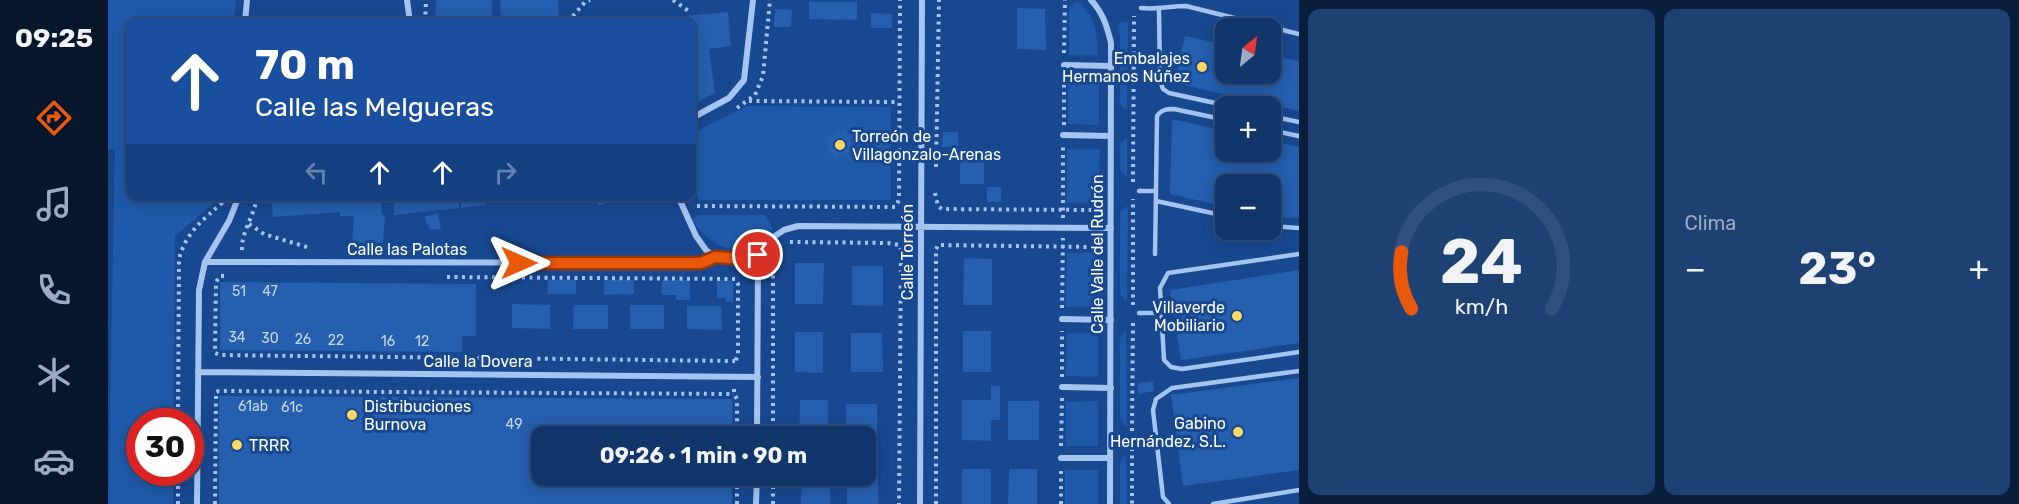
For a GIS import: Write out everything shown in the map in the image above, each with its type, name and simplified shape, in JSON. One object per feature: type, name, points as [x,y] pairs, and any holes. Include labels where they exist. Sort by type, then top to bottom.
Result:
[{"type":"street","points":[[245,18],[247,0]]},
{"type":"street","points":[[407,0],[409,18]]},
{"type":"street","points":[[696,116],[729,98],[744,80],[753,0]]},
{"type":"street","name":"Calle Torreón","points":[[920,504],[922,0]]},
{"type":"street","name":"Calle Valle del Rudrón","points":[[1091,0],[1098,7],[1107,25],[1111,43],[1110,504]]},
{"type":"street","points":[[1064,65],[1111,66]]},
{"type":"street","points":[[1063,135],[1111,136]]},
{"type":"street","points":[[197,504],[199,290],[205,262],[229,221],[237,201]]},
{"type":"street","points":[[680,201],[696,236],[706,250],[715,257]]},
{"type":"street","points":[[757,426],[758,255],[775,236],[784,230],[798,226],[1111,228]]},
{"type":"street","name":"Calle las Palotas","points":[[205,262],[701,263],[715,257],[744,259],[758,255]]},
{"type":"street","points":[[1062,319],[1111,320]]},
{"type":"street","name":"Calle la Dovera","points":[[198,372],[758,377]]},
{"type":"street","points":[[1062,387],[1111,388]]},
{"type":"street","points":[[1061,458],[1110,458]]},
{"type":"street","points":[[756,504],[757,486]]},
{"type":"lane","points":[[1141,8],[1159,10],[1172,6],[1186,6],[1299,34]]},
{"type":"lane","points":[[1159,10],[1160,80],[1163,89],[1169,93],[1215,103]]},
{"type":"lane","points":[[1155,254],[1157,116],[1159,112],[1174,109],[1215,118]]},
{"type":"lane","points":[[1281,118],[1299,122]]},
{"type":"lane","points":[[1281,132],[1299,136]]},
{"type":"lane","points":[[1139,191],[1156,191]]},
{"type":"lane","points":[[1156,201],[1215,214]]},
{"type":"lane","points":[[1281,227],[1299,228]]},
{"type":"lane","points":[[1299,254],[1168,273],[1160,288],[1164,360],[1171,367],[1182,369],[1299,352]]},
{"type":"lane","points":[[1139,313],[1161,314]]},
{"type":"lane","points":[[1170,504],[1163,497],[1155,440],[1153,410],[1155,399],[1172,388],[1299,371]]},
{"type":"lane","points":[[1138,440],[1155,440]]},
{"type":"lane","points":[[1213,504],[1299,490]]},
{"type":"path","points":[[425,18],[426,0]]},
{"type":"path","points":[[571,18],[585,2],[590,0]]},
{"type":"path","points":[[673,0],[690,12]]},
{"type":"path","points":[[697,207],[895,207],[898,202],[900,0]]},
{"type":"path","points":[[936,171],[939,0]]},
{"type":"path","points":[[1061,504],[1065,0]]},
{"type":"path","points":[[1132,504],[1134,8]]},
{"type":"path","points":[[749,101],[898,102]]},
{"type":"path","points":[[935,183],[935,195],[938,206],[942,209],[1092,210]]},
{"type":"path","points":[[178,408],[179,260],[182,245],[189,234],[222,201]]},
{"type":"path","points":[[242,262],[241,244],[254,212],[255,201]]},
{"type":"path","points":[[249,224],[264,234],[309,248],[320,248]]},
{"type":"path","points":[[784,242],[899,245],[901,250],[899,504]]},
{"type":"path","points":[[936,504],[936,249],[938,245],[1090,247]]},
{"type":"path","points":[[773,426],[773,252],[775,247]]},
{"type":"path","points":[[231,276],[220,276],[216,282],[215,352],[220,355],[735,361],[738,354],[738,284],[735,279],[444,277]]},
{"type":"path","points":[[215,504],[216,392],[219,391],[734,394],[737,399],[737,426]]},
{"type":"path","points":[[178,486],[178,504]]},
{"type":"path","points":[[737,486],[737,504]]},
{"type":"path","points":[[773,486],[773,504]]},
{"type":"shaded area","points":[[108,0],[236,0],[234,18],[126,18],[126,201],[216,201],[175,236],[173,408],[126,408],[126,486],[173,486],[173,504],[108,504],[115,149],[108,149]]},
{"type":"shaded area","points":[[1077,1],[1092,19],[1098,55],[1069,55],[1069,7]]},
{"type":"shaded area","points":[[1128,22],[1127,109],[1122,107],[1120,102],[1118,25]]},
{"type":"shaded area","points":[[1068,79],[1099,79],[1099,125],[1068,124]]},
{"type":"shaded area","points":[[748,106],[891,107],[891,200],[699,200],[696,194],[696,131]]},
{"type":"shaded area","points":[[1127,138],[1127,177],[1120,170],[1120,143]]},
{"type":"shaded area","points":[[1067,149],[1100,149],[1097,203],[1067,203]]},
{"type":"shaded area","points":[[1128,206],[1127,301],[1120,294],[1120,212]]},
{"type":"shaded area","points":[[699,215],[765,215],[773,229],[748,247],[728,248],[714,242],[702,232],[692,219]]},
{"type":"shaded area","points":[[1067,253],[1098,253],[1098,307],[1066,307]]},
{"type":"shaded area","points":[[1126,330],[1127,427],[1120,417],[1120,337]]},
{"type":"shaded area","points":[[1067,333],[1098,333],[1098,377],[1066,376]]},
{"type":"shaded area","points":[[1098,401],[1098,446],[1066,446],[1066,402]]},
{"type":"shaded area","points":[[1126,456],[1127,504],[1120,504],[1120,463]]},
{"type":"shaded area","points":[[1065,470],[1098,470],[1098,504],[1065,504]]},
{"type":"building","points":[[436,0],[492,0],[492,18],[435,18]]},
{"type":"building","points":[[500,0],[558,0],[559,18],[501,18]]},
{"type":"building","points":[[809,2],[857,2],[857,20],[809,19]]},
{"type":"building","points":[[1017,8],[1045,9],[1046,50],[1017,49]]},
{"type":"building","points":[[775,9],[792,10],[791,27],[774,27]]},
{"type":"building","points":[[728,12],[731,46],[709,49],[715,93],[696,103],[696,18],[662,18]]},
{"type":"building","points":[[871,13],[892,14],[892,28],[871,28]]},
{"type":"building","name":"Embalajes Hermanos Núñez","points":[[1185,36],[1215,43],[1215,84],[1281,84],[1281,57],[1299,61],[1299,111],[1281,107],[1281,96],[1233,96],[1175,83]]},
{"type":"building","points":[[1172,119],[1215,129],[1215,162],[1281,162],[1281,143],[1299,147],[1299,218],[1281,217],[1281,174],[1215,174],[1215,204],[1170,194]]},
{"type":"building","name":"Torreón de Villagonzalo-Arenas","points":[[845,129],[856,151],[835,161],[824,139]]},
{"type":"building","points":[[943,132],[958,132],[958,147],[942,147]]},
{"type":"building","points":[[960,150],[984,150],[984,184],[960,184]]},
{"type":"building","points":[[987,187],[1001,187],[1001,202],[987,202]]},
{"type":"building","points":[[271,201],[381,201],[382,214],[385,216],[383,243],[352,244],[354,216],[340,216],[340,212],[273,217]]},
{"type":"building","points":[[394,201],[458,201],[459,208],[394,215]]},
{"type":"building","points":[[461,201],[486,201],[486,205],[461,208]]},
{"type":"building","points":[[597,201],[612,201],[598,206]]},
{"type":"building","points":[[438,213],[441,229],[430,230],[424,217]]},
{"type":"building","points":[[964,258],[992,259],[992,305],[963,305]]},
{"type":"building","points":[[795,263],[824,263],[823,304],[795,304]]},
{"type":"building","points":[[852,266],[883,266],[883,306],[852,305]]},
{"type":"building","name":"Villaverde Mobiliario","points":[[1299,270],[1299,343],[1181,360],[1170,290]]},
{"type":"building","points":[[548,280],[576,280],[576,294],[547,294]]},
{"type":"building","points":[[604,280],[634,280],[634,294],[604,295]]},
{"type":"building","points":[[662,280],[690,280],[690,300],[676,300],[676,295],[661,295]]},
{"type":"building","points":[[717,280],[733,281],[733,302],[726,302],[726,298],[717,298]]},
{"type":"building","points":[[220,282],[476,284],[476,336],[462,336],[462,352],[220,350]]},
{"type":"building","points":[[512,304],[550,305],[550,329],[512,328]]},
{"type":"building","points":[[574,305],[608,305],[608,329],[573,329]]},
{"type":"building","points":[[630,305],[664,305],[664,329],[630,329]]},
{"type":"building","points":[[687,306],[721,306],[722,330],[687,329]]},
{"type":"building","points":[[963,331],[991,331],[991,372],[963,372]]},
{"type":"building","points":[[795,332],[823,332],[823,373],[795,372]]},
{"type":"building","points":[[851,333],[882,333],[883,372],[851,372]]},
{"type":"building","name":"Gabino Hernández, S.L.","points":[[1299,378],[1299,470],[1183,486],[1171,395]]},
{"type":"building","points":[[1153,381],[1154,391],[1138,394],[1138,383]]},
{"type":"building","points":[[991,386],[1000,386],[1000,420],[991,420],[991,441],[962,440],[962,400],[991,400]]},
{"type":"building","points":[[219,396],[732,399],[732,426],[531,426],[531,486],[732,486],[732,504],[219,504]]},
{"type":"building","points":[[800,400],[828,400],[828,426],[799,426]]},
{"type":"building","points":[[1008,401],[1039,401],[1039,440],[1008,440]]},
{"type":"building","points":[[846,404],[877,404],[877,444],[876,426],[846,426]]},
{"type":"building","points":[[962,469],[991,469],[991,504],[962,504]]},
{"type":"building","points":[[1009,469],[1037,469],[1037,504],[1008,504]]},
{"type":"building","points":[[876,470],[878,470],[878,504],[847,504],[847,486],[876,486]]},
{"type":"building","points":[[802,486],[830,486],[830,504],[801,504]]},
{"type":"place","name":"Embalajes Hermanos Núñez","points":[[1202,67]]},
{"type":"place","name":"Torreón de Villagonzalo-Arenas","points":[[840,145]]},
{"type":"place","name":"Villaverde Mobiliario","points":[[1237,316]]},
{"type":"place","name":"Distribuciones Burnova","points":[[352,415]]},
{"type":"place","name":"Gabino Hernández, S.L.","points":[[1238,432]]},
{"type":"place","name":"TRRR","points":[[237,445]]},
{"type":"route","points":[[519,263],[701,263],[715,257],[744,259],[758,255]]}]
